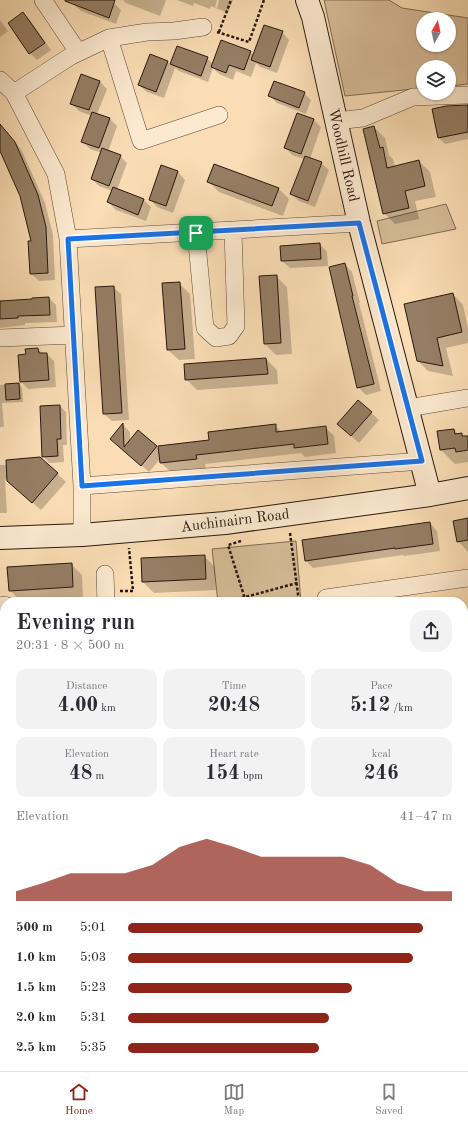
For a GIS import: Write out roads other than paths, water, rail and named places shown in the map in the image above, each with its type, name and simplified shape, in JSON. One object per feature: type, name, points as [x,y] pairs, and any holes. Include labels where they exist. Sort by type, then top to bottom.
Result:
[{"type":"street","points":[[44,0],[78,52]]},
{"type":"street","name":"Woodhill Road","points":[[307,0],[359,223],[430,495]]},
{"type":"street","points":[[14,93],[78,52],[109,38],[147,32],[174,31],[203,27]]},
{"type":"street","points":[[109,38],[141,141],[218,115]]},
{"type":"street","points":[[0,80],[14,93],[56,174],[68,239],[82,486],[82,535]]},
{"type":"street","points":[[336,120],[363,118],[413,97],[468,95]]},
{"type":"street","points":[[68,239],[359,223]]},
{"type":"street","points":[[196,233],[206,328],[216,338],[229,336],[236,326],[233,230]]},
{"type":"street","points":[[0,338],[74,335]]},
{"type":"street","points":[[408,408],[468,398]]},
{"type":"street","points":[[82,486],[422,461]]},
{"type":"street","name":"Auchinairn Road","points":[[0,538],[82,535],[225,523],[430,495],[468,488]]},
{"type":"street","points":[[105,574],[106,597]]},
{"type":"street","points":[[333,597],[468,578]]}]
